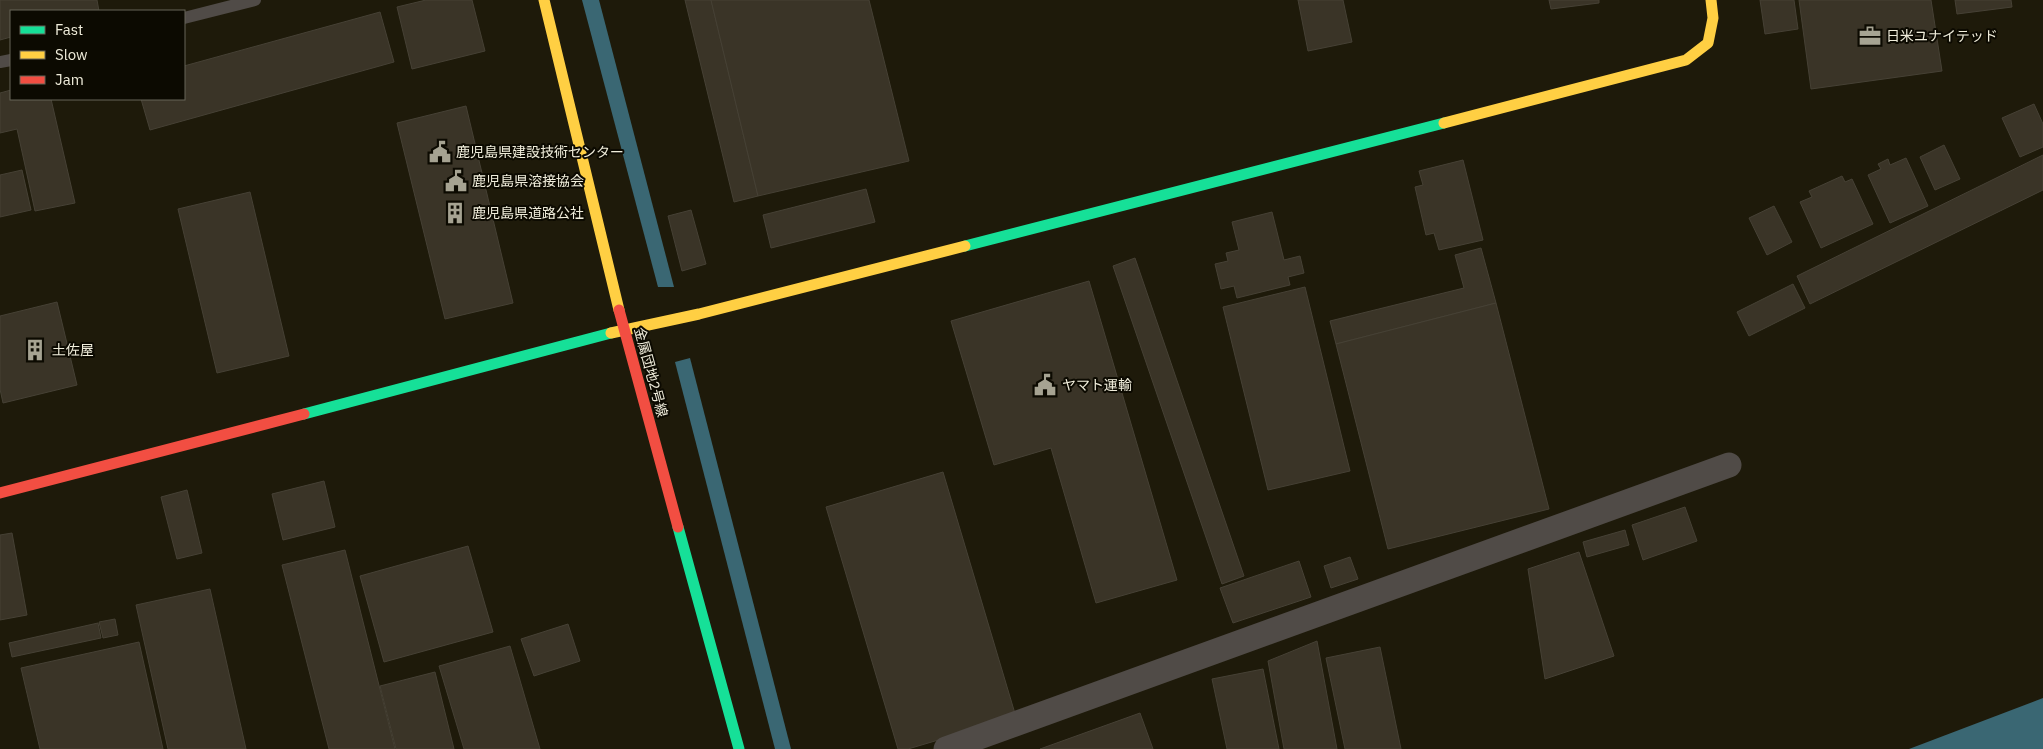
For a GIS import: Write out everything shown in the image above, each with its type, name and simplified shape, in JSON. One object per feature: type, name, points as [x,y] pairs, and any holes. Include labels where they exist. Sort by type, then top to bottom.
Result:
[{"type":"street","name":"金属団地2号線","points":[[544,0],[624,330],[739,749]]},
{"type":"street","points":[[0,493],[624,330],[698,314],[1667,66],[1686,60],[1708,43],[1713,18],[1711,0]]},
{"type":"street","points":[[946,749],[1730,464]]},
{"type":"lane","points":[[185,18],[255,0]]},
{"type":"water","points":[[582,0],[599,0],[674,287],[658,287]]},
{"type":"water","points":[[690,358],[791,749],[775,749],[675,362]]},
{"type":"water","points":[[2043,698],[2043,749],[1909,749]]},
{"type":"building","points":[[0,0],[97,0],[99,10],[10,10],[10,37],[0,40]]},
{"type":"building","points":[[426,0],[472,0],[485,51],[412,69],[397,7]]},
{"type":"building","points":[[685,0],[711,0],[758,196],[734,202]]},
{"type":"building","points":[[711,0],[869,0],[909,161],[758,196]]},
{"type":"building","points":[[1298,0],[1343,0],[1352,42],[1308,51]]},
{"type":"building","points":[[1549,0],[1599,0],[1599,3],[1551,9]]},
{"type":"building","points":[[1760,0],[1794,0],[1798,29],[1765,34]]},
{"type":"building","name":"日米ユナイテッド","points":[[1799,0],[1931,0],[1942,71],[1811,89]]},
{"type":"building","points":[[1955,0],[2011,0],[2012,7],[1957,14]]},
{"type":"building","points":[[380,12],[394,62],[150,130],[141,100],[185,100],[185,66]]},
{"type":"building","points":[[10,90],[10,100],[51,100],[75,203],[35,211],[17,129],[0,133],[0,93]]},
{"type":"building","points":[[2034,104],[2043,124],[2043,147],[2020,157],[2002,118]]},
{"type":"building","name":"鹿児島県道路公社","points":[[466,106],[513,303],[445,319],[397,123]]},
{"type":"building","points":[[1944,145],[1960,179],[1935,190],[1920,157]]},
{"type":"building","points":[[2043,155],[2043,190],[1810,304],[1797,276]]},
{"type":"building","points":[[1906,158],[1928,206],[1890,223],[1868,175],[1881,169],[1878,164],[1888,159],[1890,165]]},
{"type":"building","points":[[1463,160],[1483,240],[1439,250],[1434,233],[1426,235],[1415,187],[1423,185],[1419,171]]},
{"type":"building","points":[[22,170],[31,210],[0,217],[0,175]]},
{"type":"building","points":[[1842,176],[1845,182],[1852,179],[1873,224],[1821,248],[1800,202],[1812,197],[1809,191]]},
{"type":"building","points":[[866,189],[875,222],[771,248],[763,215]]},
{"type":"building","points":[[250,192],[289,356],[217,373],[178,209]]},
{"type":"building","points":[[1774,206],[1792,242],[1767,255],[1749,218]]},
{"type":"building","points":[[691,210],[706,264],[682,271],[668,216]]},
{"type":"building","points":[[1272,212],[1284,260],[1300,256],[1304,273],[1288,277],[1290,285],[1237,298],[1234,286],[1221,289],[1215,264],[1228,261],[1226,253],[1239,250],[1232,222]]},
{"type":"building","points":[[1481,248],[1496,303],[1336,344],[1330,321],[1464,288],[1455,255]]},
{"type":"building","points":[[1135,258],[1244,576],[1222,584],[1113,266]]},
{"type":"building","name":"ヤマト運輸","points":[[1089,281],[1177,580],[1096,603],[1051,448],[994,465],[951,321]]},
{"type":"building","points":[[1793,284],[1805,308],[1749,336],[1737,312]]},
{"type":"building","points":[[1305,287],[1350,471],[1268,490],[1223,307]]},
{"type":"building","name":"土佐屋","points":[[57,302],[77,385],[3,403],[0,389],[0,316]]},
{"type":"building","points":[[1496,303],[1549,509],[1388,549],[1336,344]]},
{"type":"building","points":[[943,472],[1016,717],[908,749],[898,749],[826,507]]},
{"type":"building","points":[[324,481],[335,527],[283,540],[272,494]]},
{"type":"building","points":[[187,490],[202,553],[177,559],[161,497]]},
{"type":"building","points":[[1685,507],[1697,541],[1643,560],[1632,525]]},
{"type":"building","points":[[1625,530],[1629,545],[1587,557],[1583,542]]},
{"type":"building","points":[[12,533],[27,615],[0,620],[0,535]]},
{"type":"building","points":[[468,546],[493,632],[384,662],[360,576]]},
{"type":"building","points":[[345,550],[395,749],[329,749],[282,565]]},
{"type":"building","points":[[1579,552],[1614,656],[1545,679],[1528,569]]},
{"type":"building","points":[[1350,557],[1358,579],[1331,588],[1324,566]]},
{"type":"building","points":[[1299,561],[1311,597],[1233,623],[1220,588]]},
{"type":"building","points":[[210,589],[246,749],[168,749],[136,605]]},
{"type":"building","points":[[115,619],[118,635],[103,638],[99,622]]},
{"type":"building","points":[[98,623],[101,638],[12,657],[9,643]]},
{"type":"building","points":[[568,624],[580,661],[534,676],[521,639]]},
{"type":"building","points":[[1317,641],[1337,749],[1284,749],[1268,661]]},
{"type":"building","points":[[139,642],[163,749],[40,749],[21,668]]},
{"type":"building","points":[[510,646],[540,749],[464,749],[439,666]]},
{"type":"building","points":[[1380,647],[1401,749],[1345,749],[1326,658]]},
{"type":"building","points":[[1263,669],[1279,749],[1227,749],[1212,679]]},
{"type":"building","points":[[435,672],[454,749],[396,749],[380,686]]},
{"type":"building","points":[[1140,713],[1153,749],[1040,749]]},
{"type":"traffic: fast","points":[[965,246],[1444,123]]},
{"type":"traffic: fast","points":[[304,414],[611,333]]},
{"type":"traffic: fast","points":[[678,527],[739,749]]},
{"type":"traffic: slow","points":[[544,0],[619,310]]},
{"type":"traffic: slow","points":[[1444,123],[1686,60],[1708,43],[1713,18],[1711,0]]},
{"type":"traffic: slow","points":[[611,333],[699,314],[965,246]]},
{"type":"traffic: jam","points":[[619,310],[678,527]]},
{"type":"traffic: jam","points":[[0,493],[304,414]]},
{"type":"place","name":"日米ユナイテッド","points":[[1870,36]]},
{"type":"place","name":"鹿児島県建設技術センター","points":[[440,152]]},
{"type":"place","name":"鹿児島県溶接協会","points":[[456,181]]},
{"type":"place","name":"鹿児島県道路公社","points":[[455,213]]},
{"type":"place","name":"土佐屋","points":[[35,350]]},
{"type":"place","name":"ヤマト運輸","points":[[1045,385]]}]
